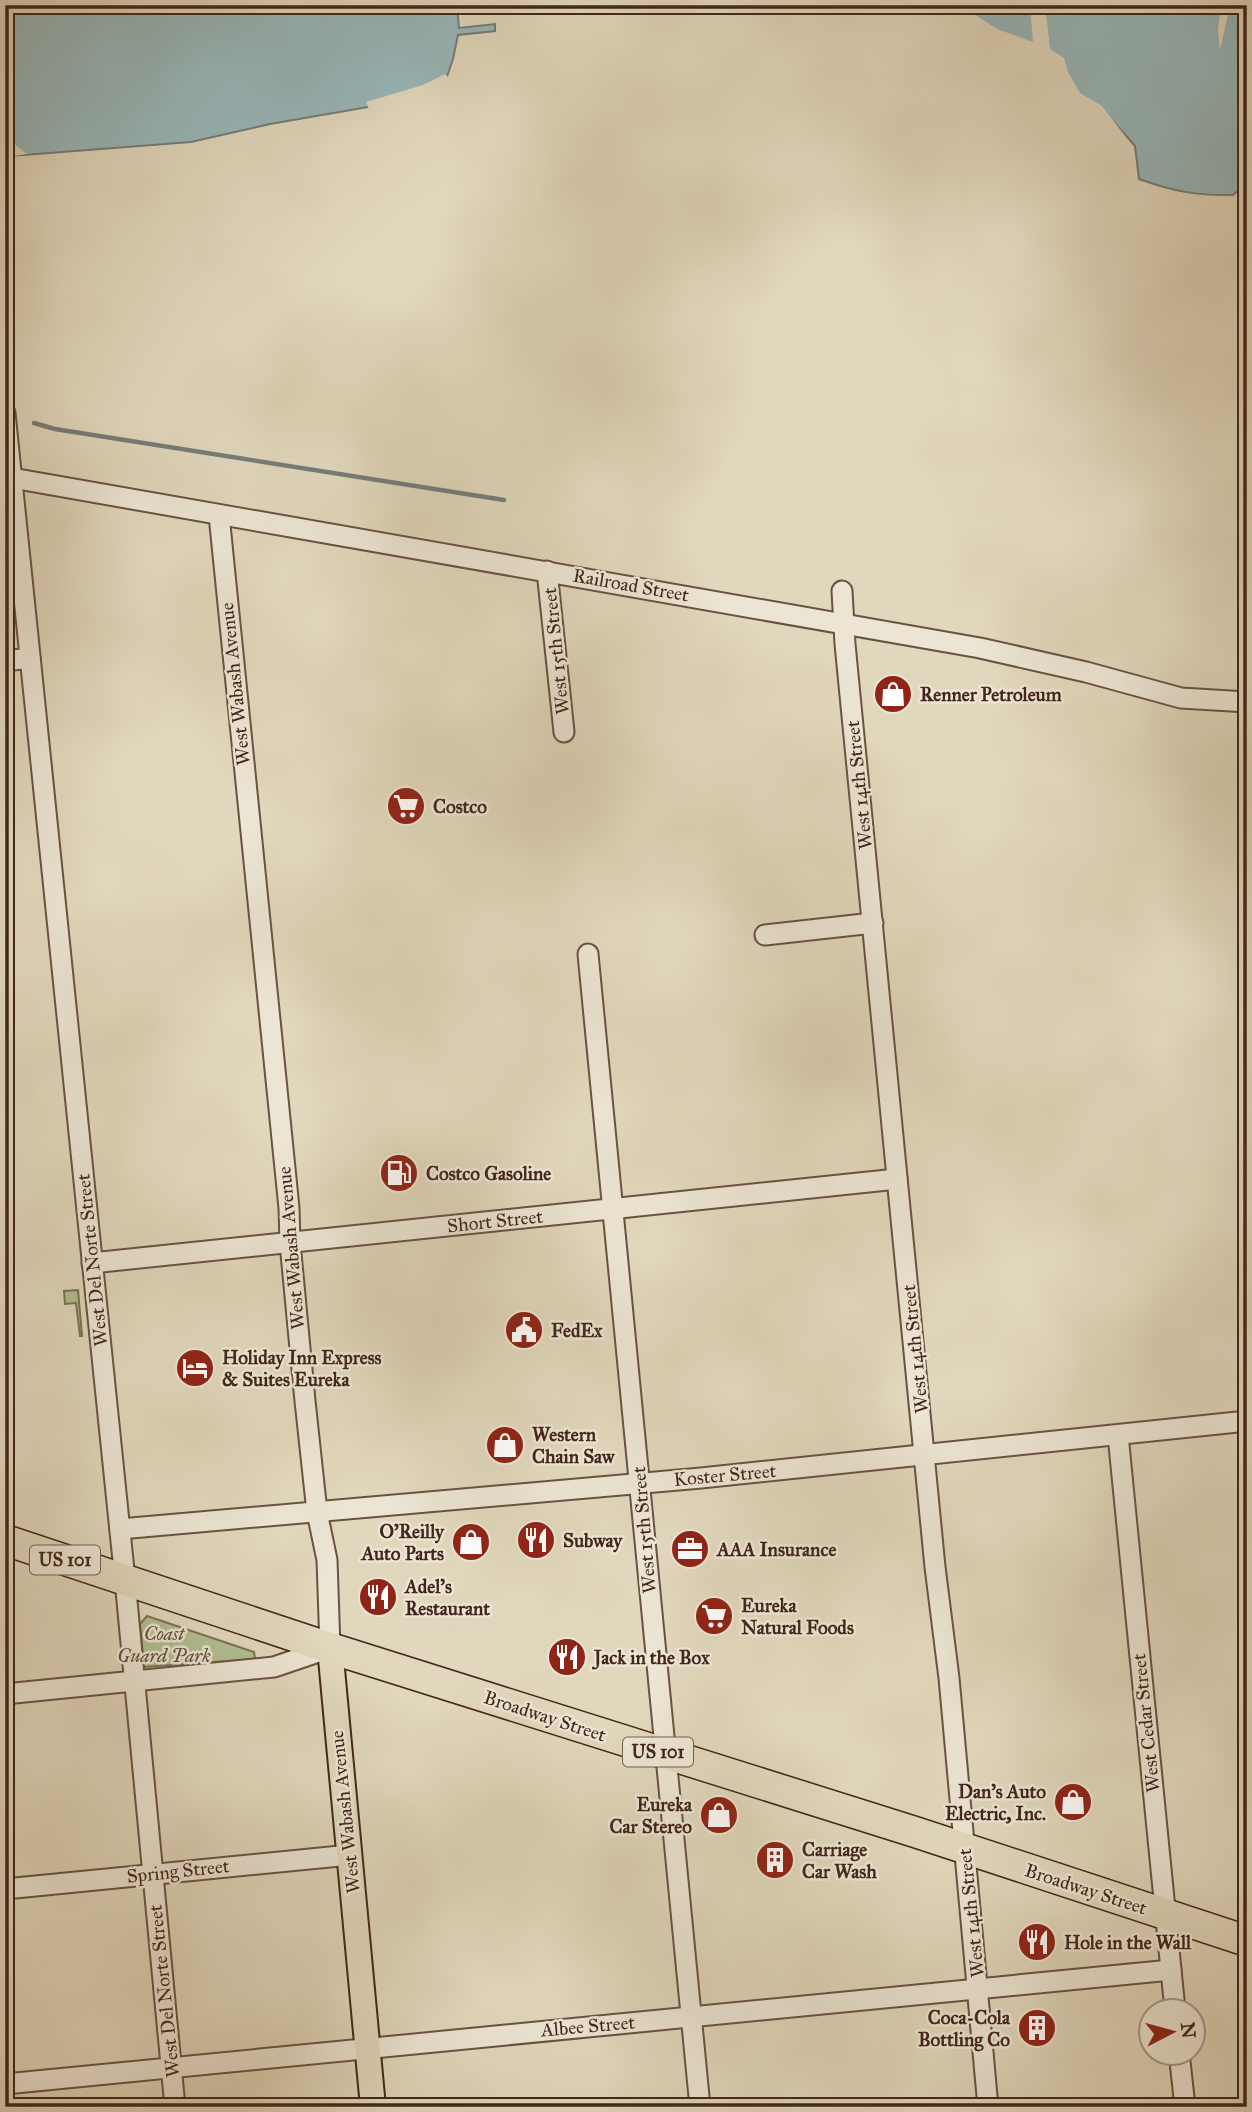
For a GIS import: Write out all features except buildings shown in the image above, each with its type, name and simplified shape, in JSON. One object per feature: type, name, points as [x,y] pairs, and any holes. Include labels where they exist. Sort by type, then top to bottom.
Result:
[{"type":"highway","name":"Broadway Street","points":[[5,1540],[331,1648],[964,1848],[1247,1941]]},
{"type":"main road","name":"West Wabash Avenue","points":[[331,1648],[373,2107]]},
{"type":"street","name":"West Del Norte Street","points":[[5,413],[120,1529],[175,2107]]},
{"type":"street","name":"Railroad Street","points":[[12,478],[547,570],[1031,659],[1181,698],[1247,702]]},
{"type":"street","name":"West Wabash Avenue","points":[[219,515],[317,1512],[327,1560],[331,1648]]},
{"type":"street","name":"West 15th Street","points":[[547,570],[564,732]]},
{"type":"street","name":"West 14th Street","points":[[842,591],[897,1180],[979,1989],[988,2107]]},
{"type":"street","points":[[5,660],[30,658]]},
{"type":"street","points":[[765,935],[873,923]]},
{"type":"street","name":"West 15th Street","points":[[588,954],[700,2107]]},
{"type":"street","name":"Short Street","points":[[92,1263],[897,1180]]},
{"type":"street","name":"Koster Street","points":[[120,1529],[701,1478],[1247,1421]]},
{"type":"street","name":"West Cedar Street","points":[[1118,1435],[1174,1996]]},
{"type":"street","points":[[5,1694],[274,1668],[331,1648]]},
{"type":"street","name":"Spring Street","points":[[5,1889],[350,1855]]},
{"type":"street","name":"Albee Street","points":[[5,2084],[1171,1970]]},
{"type":"street","points":[[1180,2066],[1185,2107]]},
{"type":"green space","points":[[78,1290],[82,1336],[76,1303],[65,1304],[64,1291]]},
{"type":"green space","name":"Coast Guard Park","points":[[147,1616],[254,1652],[255,1659],[144,1667],[140,1624]]},
{"type":"water","points":[[5,5],[457,5],[459,28],[495,24],[495,31],[458,35],[444,85],[368,107],[270,124],[191,142],[11,156],[5,144]]},
{"type":"water","points":[[934,5],[1247,5],[1247,187],[1242,187],[1233,195],[1208,195],[1174,190],[1139,179],[1135,146],[1104,111],[1074,96],[1062,59],[999,35],[968,12]]},
{"type":"pier","points":[[788,5],[834,5],[822,14],[791,9]]},
{"type":"pier","points":[[931,5],[963,5],[997,29],[1033,42],[1030,5],[1045,5],[1050,49],[1064,58],[1068,72],[1080,93],[1102,106],[1135,149],[1102,114],[1071,99],[1059,61],[997,38],[967,15],[961,14],[961,11],[949,9],[947,12]]},
{"type":"pier","points":[[1221,5],[1230,5],[1220,50],[1218,31]]},
{"type":"pier","points":[[445,74],[450,79],[445,88],[369,109],[366,102],[423,85]]},
{"type":"pier","points":[[5,129],[12,142],[27,154],[7,157]]},
{"type":"waterway","points":[[34,423],[55,429],[504,500]]},
{"type":"place","name":"Renner Petroleum","points":[[893,694]]},
{"type":"place","name":"Costco","points":[[406,806]]},
{"type":"place","name":"Costco Gasoline","points":[[399,1173]]},
{"type":"place","name":"FedEx","points":[[524,1330]]},
{"type":"place","name":"Holiday Inn Express & Suites Eureka","points":[[195,1368]]},
{"type":"place","name":"Western Chain Saw","points":[[505,1445]]},
{"type":"place","name":"Subway","points":[[536,1540]]},
{"type":"place","name":"O'Reilly Auto Parts","points":[[471,1542]]},
{"type":"place","name":"AAA Insurance","points":[[690,1549]]},
{"type":"place","name":"Adel's Restaurant","points":[[378,1597]]},
{"type":"place","name":"Eureka Natural Foods","points":[[714,1616]]},
{"type":"place","name":"Jack in the Box","points":[[567,1657]]},
{"type":"place","name":"Dan's Auto Electric, Inc.","points":[[1073,1802]]},
{"type":"place","name":"Eureka Car Stereo","points":[[719,1815]]},
{"type":"place","name":"Carriage Car Wash","points":[[775,1860]]},
{"type":"place","name":"Hole in the Wall","points":[[1037,1942]]},
{"type":"place","name":"Coca-Cola Bottling Co","points":[[1037,2028]]}]
